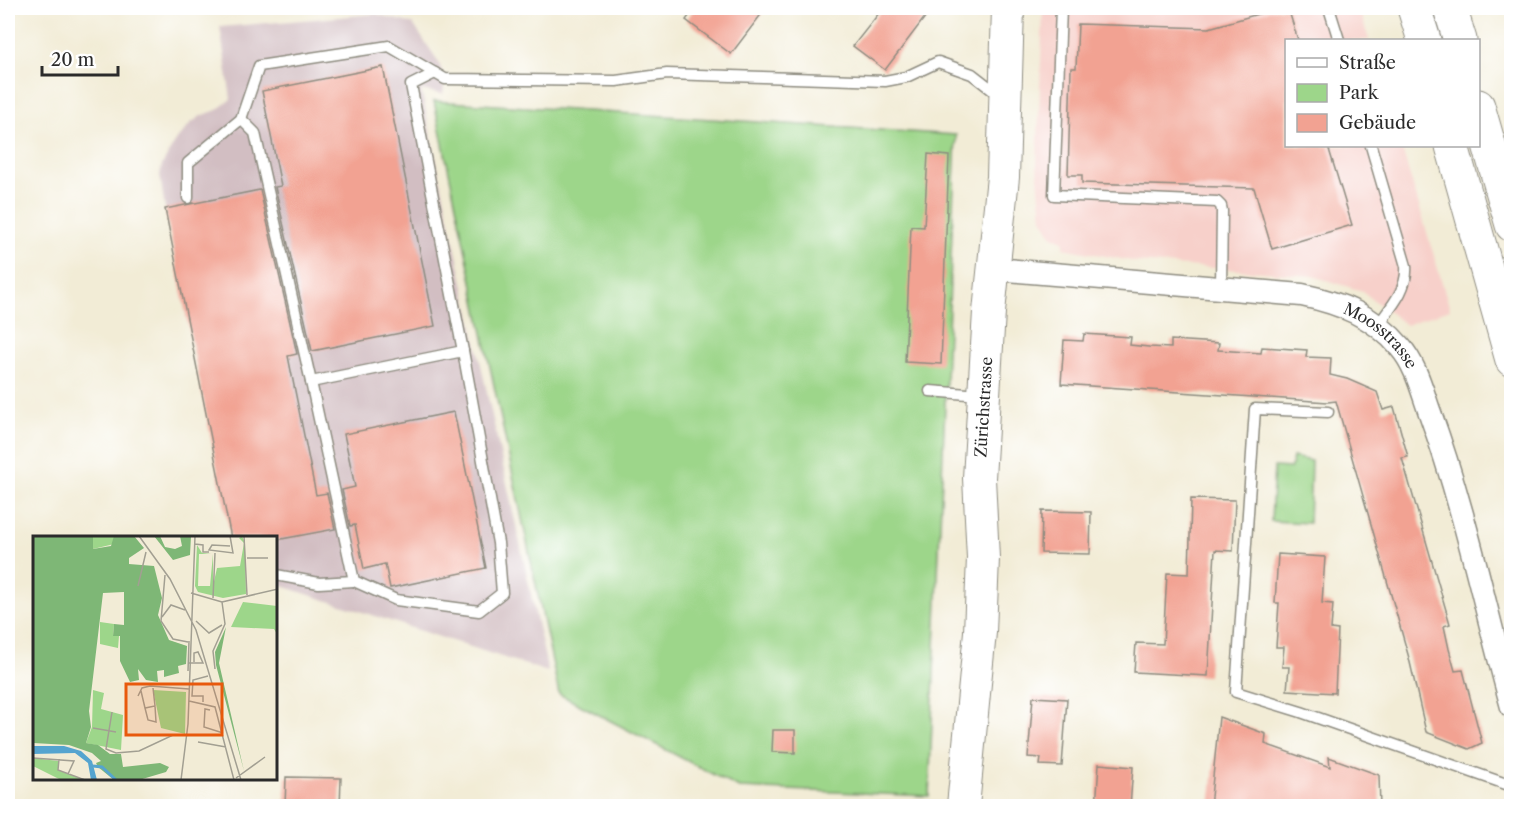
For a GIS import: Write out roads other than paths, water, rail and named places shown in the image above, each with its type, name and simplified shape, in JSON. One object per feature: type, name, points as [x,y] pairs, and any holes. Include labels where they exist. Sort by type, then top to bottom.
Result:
[{"type":"highway","points":[[1414,8],[1424,39]]},
{"type":"highway","points":[[1450,8],[1460,39]]},
{"type":"highway","points":[[1480,110],[1512,225]]},
{"type":"highway","points":[[1452,147],[1512,360]]},
{"type":"main road","name":"Zürichstrasse","points":[[963,807],[981,611],[983,558],[979,478],[990,312],[1004,177],[1008,8]]},
{"type":"street","name":"Moosstrasse","points":[[995,269],[1302,295],[1349,308],[1378,325],[1402,349],[1410,362],[1438,436],[1512,707]]},
{"type":"lane","points":[[1061,8],[1054,195],[1217,201],[1222,211],[1221,287]]},
{"type":"lane","points":[[1329,8],[1339,39]]},
{"type":"lane","points":[[188,198],[188,163],[241,119],[259,66],[389,46],[445,79],[616,81],[667,74],[885,81],[906,77],[938,62],[972,74],[1006,102]]},
{"type":"lane","points":[[278,575],[319,583],[354,581],[396,600],[479,611],[502,593],[498,543],[411,85],[435,73]]},
{"type":"lane","points":[[241,119],[255,133],[354,581]]},
{"type":"lane","points":[[1371,147],[1407,266],[1404,288],[1378,325]]},
{"type":"lane","points":[[311,382],[463,351]]},
{"type":"lane","points":[[930,391],[984,395]]},
{"type":"lane","points":[[1328,412],[1255,409],[1236,692],[1301,712],[1506,784],[1512,784]]}]
